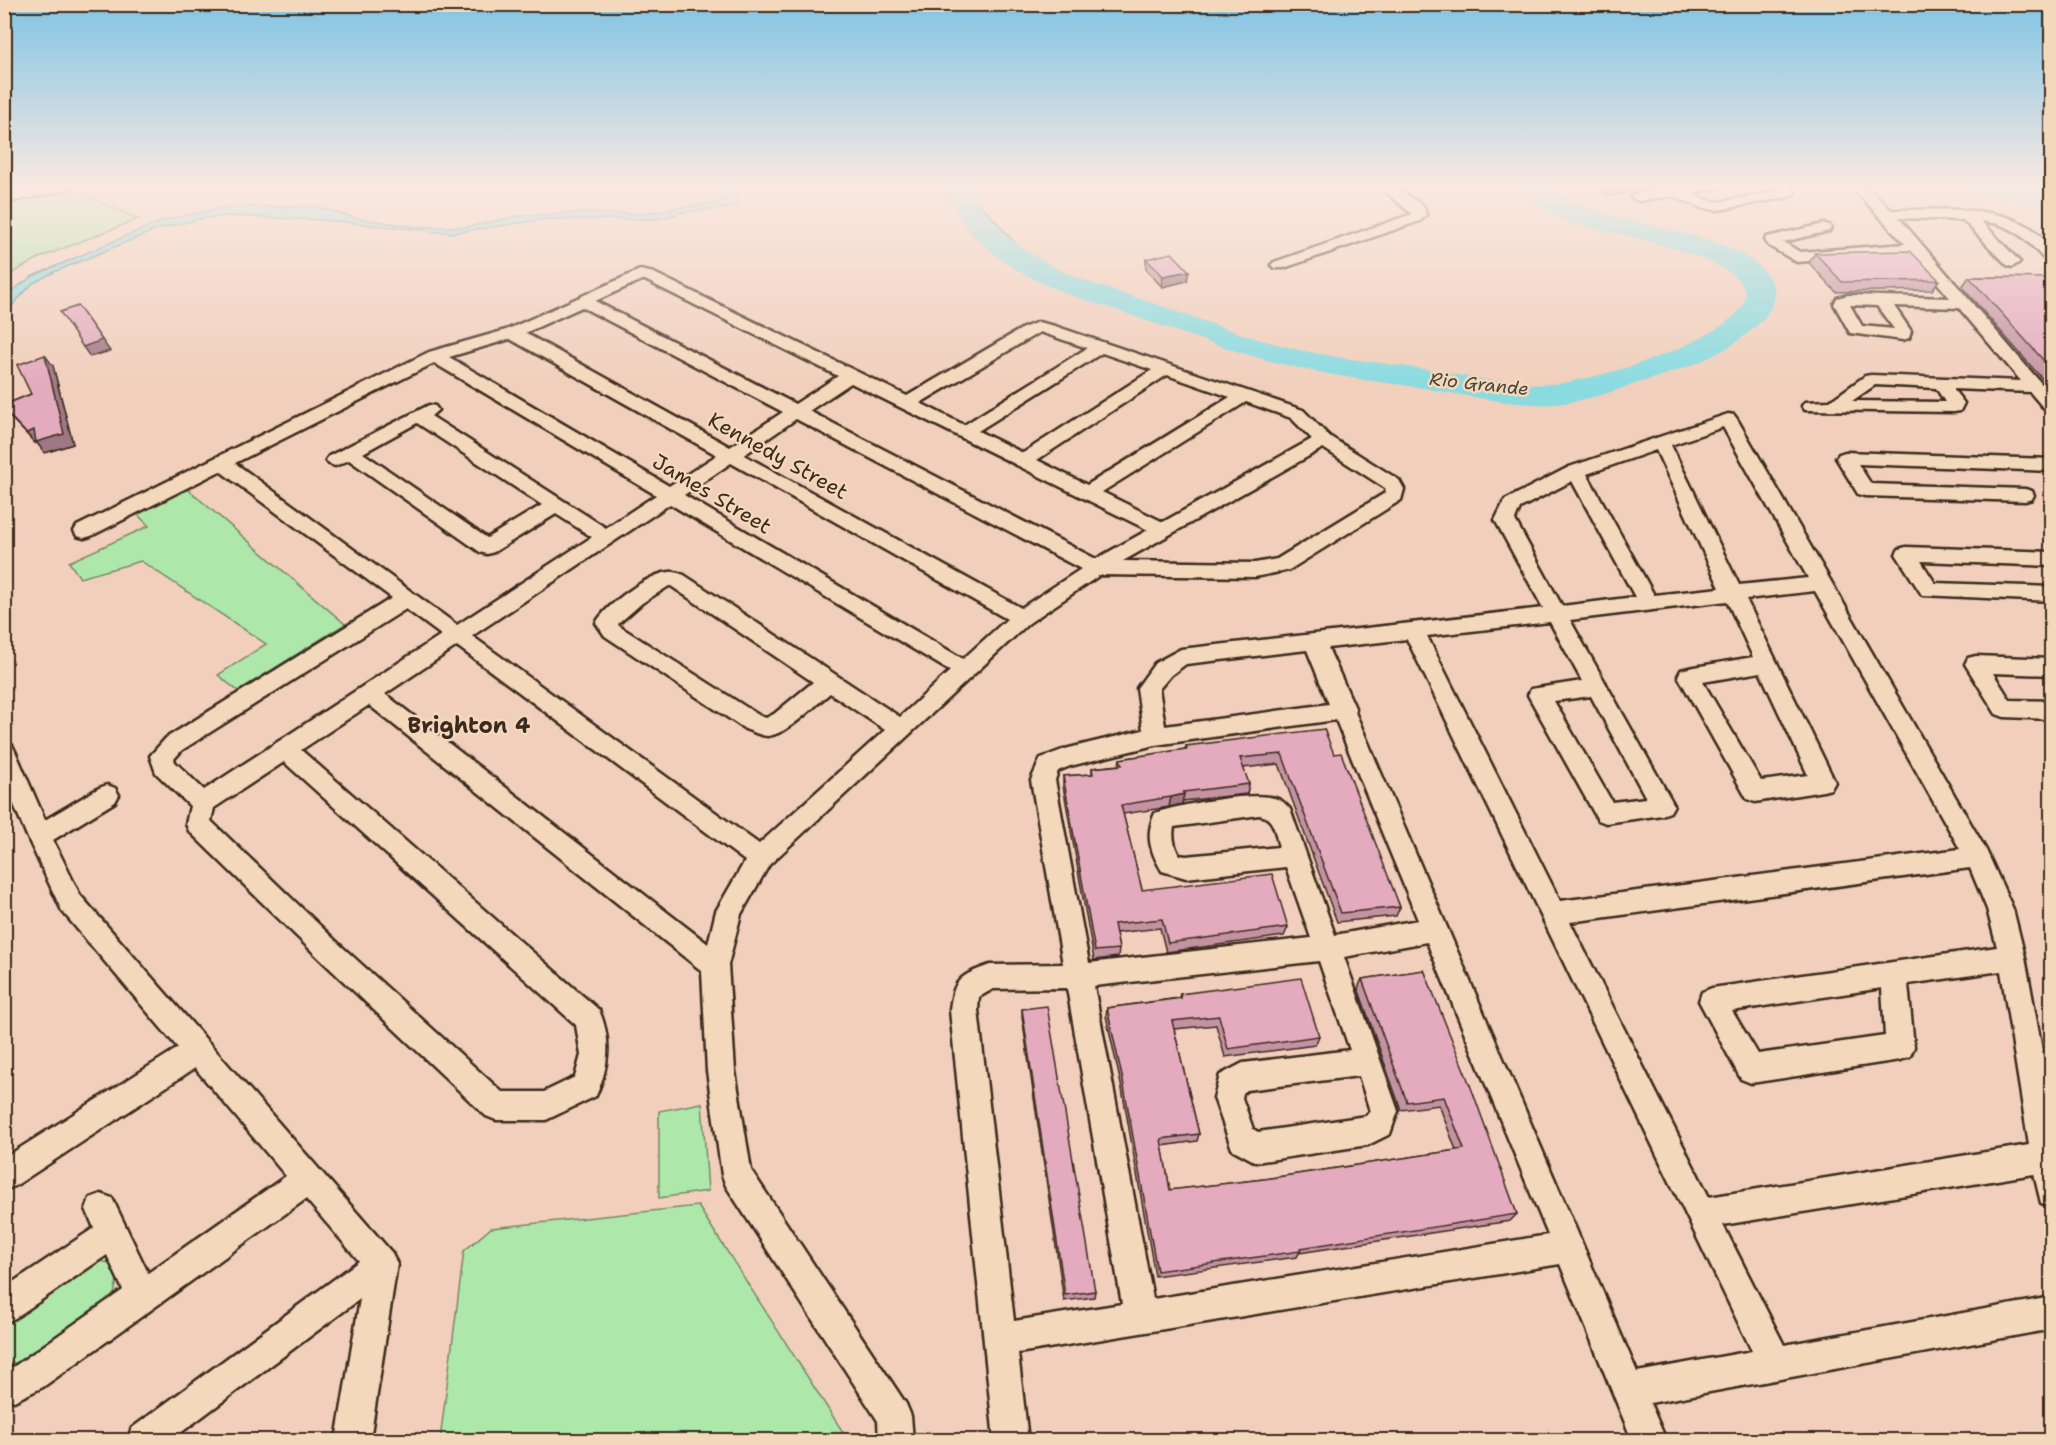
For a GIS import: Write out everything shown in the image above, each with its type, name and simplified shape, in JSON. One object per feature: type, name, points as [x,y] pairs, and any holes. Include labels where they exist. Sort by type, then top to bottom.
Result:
[{"type":"street","points":[[1279,265],[1315,252]]},
{"type":"street","points":[[1791,252],[1797,256],[1837,252]]},
{"type":"street","points":[[1919,252],[2052,407]]},
{"type":"street","points":[[1998,252],[2006,262],[2043,262]]},
{"type":"street","points":[[84,531],[435,357],[512,333],[585,302],[640,275],[649,276],[1163,530]]},
{"type":"street","points":[[585,302],[1096,568],[1256,570],[1282,565],[1394,496],[1395,489],[1392,484],[1323,440],[1298,414],[1049,329],[1038,327],[906,404]]},
{"type":"street","points":[[1883,302],[1963,303]]},
{"type":"street","name":"Kennedy Street","points":[[512,333],[1022,618]]},
{"type":"street","points":[[965,432],[1100,348]]},
{"type":"street","name":"James Street","points":[[435,357],[965,670]]},
{"type":"street","points":[[1024,461],[1165,369]]},
{"type":"street","points":[[285,749],[589,1019],[595,1055],[586,1086],[546,1106],[496,1106],[329,951],[198,824],[203,803],[850,376]]},
{"type":"street","points":[[1833,406],[1871,380],[2034,387]]},
{"type":"street","points":[[1811,406],[1954,407],[1955,403],[1940,382]]},
{"type":"street","points":[[1089,492],[1244,396]]},
{"type":"street","points":[[556,505],[487,548],[343,456],[425,412],[556,505],[606,537]]},
{"type":"street","points":[[1596,687],[1539,695],[1606,813],[1662,805],[1505,520],[1512,504],[1576,471],[1728,419],[1977,857],[2000,909],[2012,957],[2052,1192]]},
{"type":"street","points":[[896,1440],[894,1416],[737,1175],[721,1071],[715,965],[729,911],[760,858],[1022,618],[1096,568],[1323,440]]},
{"type":"street","points":[[1661,442],[1767,663],[1823,782],[1755,792],[1689,675],[1767,663]]},
{"type":"street","points":[[2001,464],[2025,495],[1865,490],[1845,458],[2052,465]]},
{"type":"street","points":[[222,463],[760,858]]},
{"type":"street","points":[[1576,471],[1648,603]]},
{"type":"street","points":[[2052,559],[1906,554],[1929,590],[2052,594]]},
{"type":"street","points":[[828,682],[782,720],[767,727],[753,723],[612,631],[606,623],[613,614],[656,585],[667,579],[677,580],[901,729]]},
{"type":"street","points":[[1155,736],[1148,688],[1162,669],[1181,657],[1822,583]]},
{"type":"street","points":[[203,803],[164,766],[162,756],[174,744],[407,599]]},
{"type":"street","points":[[1413,630],[1775,1363]]},
{"type":"street","points":[[1314,641],[1345,710],[1649,1440]]},
{"type":"street","points":[[2052,667],[1977,664],[2004,708],[2052,710]]},
{"type":"street","points":[[369,693],[715,965]]},
{"type":"street","points":[[1140,1317],[1042,780],[1049,765],[1065,758],[1155,736],[1345,710]]},
{"type":"street","points":[[4,751],[39,836],[71,903],[381,1264]]},
{"type":"street","points":[[39,836],[107,795]]},
{"type":"street","points":[[1294,856],[1186,867],[1171,864],[1164,853],[1159,830],[1164,820],[1176,816],[1259,805],[1273,807],[1281,816],[1368,1061],[1384,1111],[1380,1124],[1368,1130],[1256,1147],[1242,1139],[1228,1098],[1230,1085],[1243,1077],[1368,1061]]},
{"type":"street","points":[[1553,913],[1977,857]]},
{"type":"street","points":[[1011,1440],[963,1010],[966,990],[990,978],[1078,976],[1328,948],[1435,929]]},
{"type":"street","points":[[1894,974],[1900,1047],[1888,1049],[1751,1069],[1712,1001],[1894,974],[2012,957]]},
{"type":"street","points":[[4,1175],[198,1051]]},
{"type":"street","points":[[1701,1213],[2046,1157]]},
{"type":"street","points":[[4,1380],[14,1384],[31,1375],[308,1179]]},
{"type":"street","points":[[4,1307],[107,1221],[143,1297]]},
{"type":"street","points":[[999,1340],[1568,1247]]},
{"type":"street","points":[[144,1440],[381,1264]]},
{"type":"street","points":[[352,1440],[381,1264]]},
{"type":"street","points":[[1628,1390],[2052,1313]]},
{"type":"green space","points":[[5,252],[53,252],[39,258],[5,277]]},
{"type":"green space","points":[[185,487],[345,624],[238,691],[218,675],[266,644],[141,561],[80,578],[69,562],[149,526],[134,511]]},
{"type":"green space","points":[[702,1103],[708,1191],[659,1198],[659,1111]]},
{"type":"green space","points":[[698,1206],[848,1440],[440,1440],[464,1251],[491,1228]]},
{"type":"green space","points":[[101,1261],[109,1263],[118,1275],[114,1295],[107,1306],[25,1362],[14,1363],[5,1360],[5,1328],[8,1321],[91,1263]]},
{"type":"water","points":[[88,252],[101,252],[33,283],[5,313],[5,296],[33,276]]},
{"type":"water","points":[[998,252],[1023,252],[1030,260],[1055,274],[1088,285],[1075,293],[1036,279]]},
{"type":"building","points":[[1911,252],[1939,280],[1842,282],[1815,253]]},
{"type":"building","points":[[1172,253],[1189,271],[1163,276],[1146,259]]},
{"type":"building","points":[[1969,277],[2052,278],[2052,370]]},
{"type":"building","points":[[78,306],[102,340],[83,347],[60,312]]},
{"type":"building","points":[[45,355],[64,434],[36,442],[34,430],[26,433],[4,410],[4,405],[31,394],[17,365]]},
{"type":"building","points":[[1324,729],[1334,754],[1341,753],[1400,907],[1341,913],[1282,754],[1240,758],[1249,784],[1183,792],[1184,794],[1171,797],[1121,805],[1142,890],[1272,874],[1288,927],[1168,943],[1162,919],[1114,924],[1119,949],[1095,951],[1063,776],[1093,774],[1092,768],[1122,765],[1120,759],[1187,749],[1186,746]]},
{"type":"building","points":[[1424,970],[1472,1090],[1517,1214],[1300,1248],[1301,1251],[1157,1271],[1123,1081],[1107,1008],[1181,998],[1180,994],[1301,978],[1319,1036],[1228,1049],[1219,1016],[1172,1021],[1199,1134],[1161,1139],[1170,1190],[1264,1179],[1464,1149],[1444,1097],[1407,1102],[1362,979]]},
{"type":"building","points":[[1047,1006],[1095,1291],[1065,1295],[1022,1009]]},
{"type":"waterway","name":"Rio Grande","points":[[1011,252],[1058,280],[1251,346],[1333,365],[1523,394],[1564,393],[1597,386],[1685,358],[1725,336],[1751,314],[1760,301],[1761,293],[1759,285],[1744,267],[1714,252]]},
{"type":"district","name":"Brighton 4","points":[[469,725]]}]
